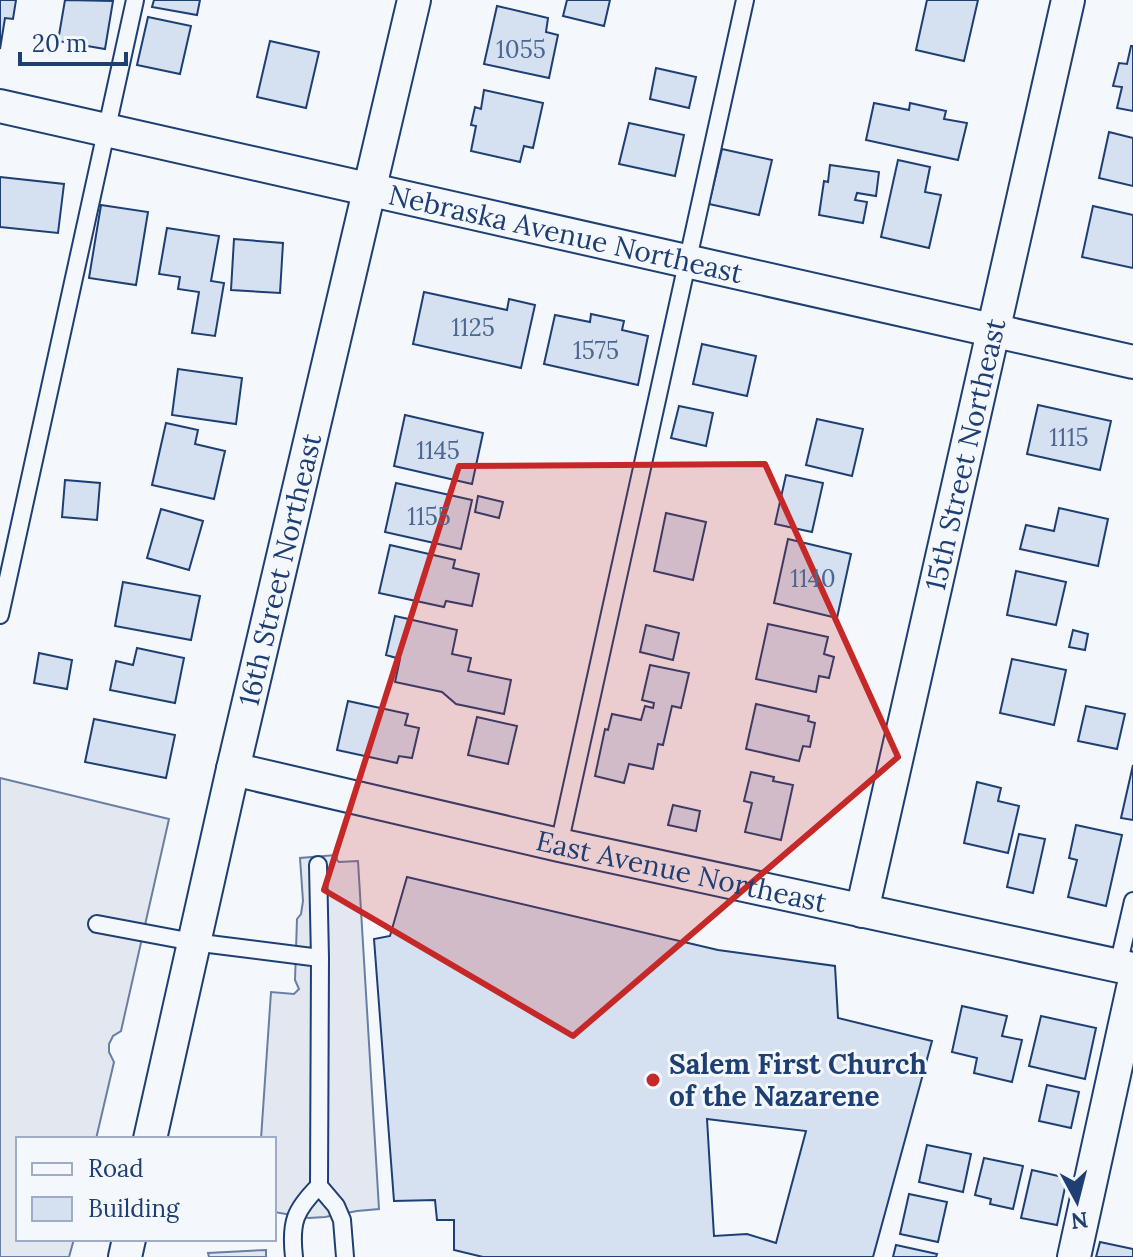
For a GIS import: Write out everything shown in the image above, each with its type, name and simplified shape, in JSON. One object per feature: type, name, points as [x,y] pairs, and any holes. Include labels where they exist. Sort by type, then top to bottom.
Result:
[{"type":"street","name":"16th Street Northeast","points":[[150,1137],[233,769],[414,0]]},
{"type":"street","name":"15th Street Northeast","points":[[862,911],[1068,0]]},
{"type":"street","name":"Nebraska Avenue Northeast","points":[[0,106],[1133,362]]},
{"type":"street","name":"East Avenue Northeast","points":[[233,769],[1128,974]]},
{"type":"street","points":[[1074,1257],[1128,974]]},
{"type":"lane","points":[[0,615],[135,0]]},
{"type":"lane","points":[[559,845],[745,0]]},
{"type":"lane","points":[[318,865],[319,1186],[336,1206],[342,1220],[345,1257]]},
{"type":"lane","points":[[1128,974],[1133,901]]},
{"type":"lane","points":[[97,924],[193,942],[320,958]]},
{"type":"lane","points":[[294,1257],[292,1241],[295,1219],[302,1203],[319,1186]]},
{"type":"highlighted area","points":[[765,464],[898,757],[573,1036],[324,890],[459,466]]},
{"type":"shaded area","points":[[0,778],[169,819],[121,1031],[113,1036],[109,1044],[114,1062],[96,1137],[16,1137],[16,1241],[73,1241],[69,1257],[0,1257]]},
{"type":"shaded area","points":[[336,855],[339,862],[358,861],[379,1209],[309,1218],[276,1212],[276,1137],[261,1137],[271,992],[294,994],[299,989],[295,980],[297,919],[303,901],[300,858]]},
{"type":"shaded area","points":[[266,1250],[266,1257],[209,1257],[208,1253]]},
{"type":"building","points":[[0,0],[16,0],[13,19],[5,18],[0,49]]},
{"type":"building","points":[[65,0],[113,1],[105,49],[58,41]]},
{"type":"building","points":[[154,0],[200,0],[197,15],[152,7]]},
{"type":"building","points":[[567,0],[610,0],[604,26],[563,16]]},
{"type":"building","points":[[927,0],[978,0],[964,61],[916,50]]},
{"type":"building","points":[[497,6],[548,18],[546,32],[558,35],[549,78],[484,64]]},
{"type":"building","points":[[148,17],[191,26],[180,74],[137,65]]},
{"type":"building","points":[[270,41],[319,52],[306,108],[257,97]]},
{"type":"building","points":[[1131,46],[1133,111],[1117,108],[1122,87],[1113,86],[1119,63],[1127,64]]},
{"type":"building","points":[[656,68],[696,77],[689,108],[650,99]]},
{"type":"building","points":[[484,90],[543,103],[533,148],[524,146],[520,162],[471,151],[476,126],[471,125],[475,107],[481,109]]},
{"type":"building","points":[[874,103],[909,110],[910,103],[946,111],[944,119],[967,123],[958,160],[866,140]]},
{"type":"building","points":[[629,123],[684,135],[675,176],[619,164]]},
{"type":"building","points":[[1109,132],[1133,138],[1133,186],[1099,178]]},
{"type":"building","points":[[722,149],[772,160],[759,215],[709,204]]},
{"type":"building","points":[[898,160],[930,167],[925,192],[941,195],[929,248],[881,237]]},
{"type":"building","points":[[830,165],[879,172],[876,196],[857,193],[855,200],[867,202],[863,223],[819,215],[824,181],[828,182]]},
{"type":"building","points":[[0,177],[64,184],[58,233],[0,227]]},
{"type":"building","points":[[101,205],[148,212],[136,285],[89,278]]},
{"type":"building","points":[[1093,206],[1133,215],[1133,268],[1082,257]]},
{"type":"building","points":[[167,228],[219,236],[211,281],[224,283],[215,336],[192,333],[199,292],[178,289],[180,277],[159,274]]},
{"type":"building","points":[[234,239],[283,243],[280,293],[231,290]]},
{"type":"building","points":[[424,292],[507,310],[509,299],[535,305],[521,368],[413,344]]},
{"type":"building","points":[[591,314],[624,321],[622,330],[648,336],[638,385],[544,364],[555,315],[590,322]]},
{"type":"building","points":[[702,344],[756,356],[747,396],[693,384]]},
{"type":"building","points":[[178,369],[242,378],[236,424],[172,415]]},
{"type":"building","points":[[1038,405],[1111,421],[1100,470],[1027,454]]},
{"type":"building","points":[[679,406],[713,413],[706,446],[671,438]]},
{"type":"building","points":[[405,415],[483,433],[472,484],[394,466]]},
{"type":"building","points":[[817,419],[863,429],[852,476],[806,465]]},
{"type":"building","points":[[166,423],[198,430],[195,444],[225,451],[214,499],[152,485]]},
{"type":"building","points":[[786,475],[823,483],[812,532],[775,524]]},
{"type":"building","points":[[65,480],[100,483],[97,520],[62,517]]},
{"type":"building","points":[[396,483],[472,500],[461,549],[385,532]]},
{"type":"building","points":[[478,496],[503,502],[499,518],[475,512]]},
{"type":"building","points":[[1059,508],[1108,519],[1098,566],[1020,549],[1026,525],[1054,531]]},
{"type":"building","points":[[161,509],[203,521],[189,570],[147,558]]},
{"type":"building","points":[[666,513],[706,522],[693,580],[654,571]]},
{"type":"building","points":[[788,539],[851,554],[837,618],[774,603]]},
{"type":"building","points":[[390,545],[455,560],[453,568],[479,574],[472,606],[446,601],[444,607],[379,593]]},
{"type":"building","points":[[1016,571],[1066,582],[1056,625],[1007,615]]},
{"type":"building","points":[[123,582],[200,596],[191,640],[115,626]]},
{"type":"building","points":[[395,616],[457,630],[452,654],[471,658],[468,671],[511,680],[504,714],[456,704],[442,692],[395,682],[400,659],[386,655]]},
{"type":"building","points":[[768,624],[828,637],[824,654],[834,657],[829,678],[819,676],[816,692],[756,679]]},
{"type":"building","points":[[646,625],[679,633],[673,660],[640,652]]},
{"type":"building","points":[[1073,630],[1088,634],[1085,650],[1069,647]]},
{"type":"building","points":[[137,648],[184,658],[175,703],[110,690],[116,661],[133,665]]},
{"type":"building","points":[[39,653],[72,660],[67,689],[34,683]]},
{"type":"building","points":[[1012,659],[1066,670],[1054,725],[1000,713]]},
{"type":"building","points":[[650,665],[689,673],[681,708],[672,706],[663,745],[658,744],[653,769],[629,764],[624,783],[595,776],[605,729],[608,730],[612,714],[641,720],[645,706],[653,708],[654,703],[642,700]]},
{"type":"building","points":[[348,701],[408,714],[405,725],[419,728],[412,758],[399,756],[397,763],[337,750]]},
{"type":"building","points":[[756,704],[809,716],[808,721],[815,723],[810,747],[803,746],[799,761],[746,749]]},
{"type":"building","points":[[1086,706],[1125,714],[1117,749],[1078,741]]},
{"type":"building","points":[[477,717],[517,726],[508,764],[468,755]]},
{"type":"building","points":[[94,719],[175,735],[166,778],[85,762]]},
{"type":"building","points":[[1133,765],[1133,820],[1121,818]]},
{"type":"building","points":[[751,772],[793,785],[781,840],[745,832],[752,803],[744,801]]},
{"type":"building","points":[[977,782],[1001,788],[998,801],[1019,806],[1008,853],[964,843]]},
{"type":"building","points":[[673,805],[700,811],[696,831],[668,825]]},
{"type":"building","points":[[1076,825],[1122,835],[1106,906],[1068,897],[1077,860],[1069,858]]},
{"type":"building","points":[[1019,834],[1045,839],[1033,893],[1007,887]]},
{"type":"building","name":"Salem First Church of the Nazarene","points":[[407,877],[718,950],[835,966],[838,1018],[932,1041],[873,1257],[483,1257],[454,1250],[454,1220],[437,1220],[435,1200],[394,1201],[374,939],[390,936]],"holes":[[[707,1119],[806,1131],[776,1243],[747,1234],[714,1236]]]},
{"type":"building","points":[[962,1006],[1007,1016],[1002,1036],[1022,1040],[1012,1082],[974,1073],[977,1058],[952,1052]]},
{"type":"building","points":[[1041,1016],[1096,1028],[1085,1079],[1029,1066]]},
{"type":"building","points":[[1047,1085],[1079,1092],[1071,1128],[1039,1121]]},
{"type":"building","points":[[927,1145],[971,1154],[963,1192],[919,1182]]},
{"type":"building","points":[[984,1158],[1023,1166],[1013,1209],[990,1204],[991,1199],[975,1195]]},
{"type":"building","points":[[1032,1170],[1067,1178],[1057,1225],[1021,1218]]},
{"type":"building","points":[[909,1194],[947,1202],[938,1242],[900,1234]]},
{"type":"building","points":[[1100,1242],[1133,1249],[1133,1257],[1096,1257]]},
{"type":"building","points":[[896,1245],[937,1254],[936,1257],[893,1257]]},
{"type":"place","name":"Salem First Church of the Nazarene","points":[[653,1080]]}]
